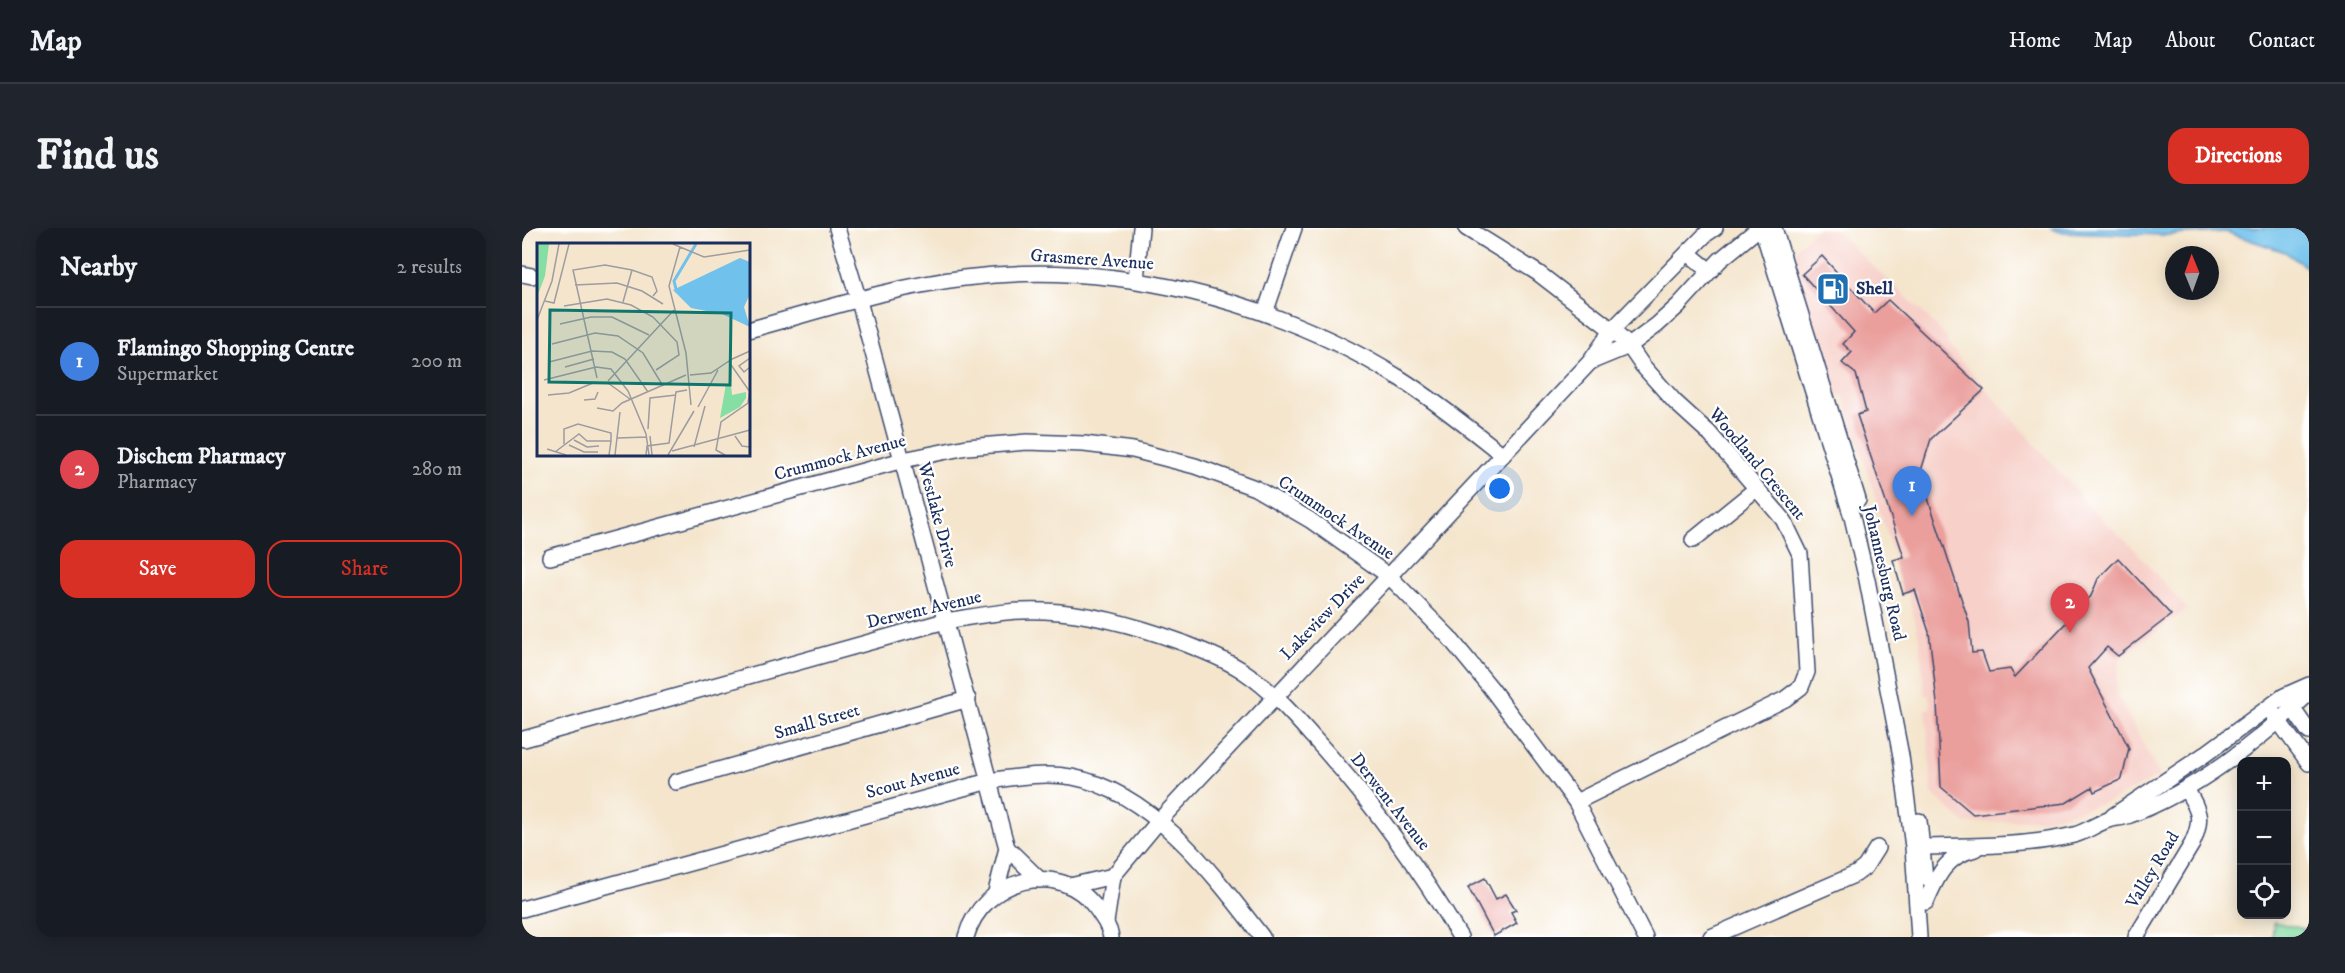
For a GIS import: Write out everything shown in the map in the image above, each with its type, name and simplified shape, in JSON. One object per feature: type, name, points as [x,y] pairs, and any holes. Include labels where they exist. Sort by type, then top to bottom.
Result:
[{"type":"street","name":"Westlake Drive","points":[[837,228],[903,460],[1007,848],[996,892]]},
{"type":"street","points":[[1136,280],[1142,228]]},
{"type":"street","points":[[1265,313],[1294,228]]},
{"type":"street","name":"Woodland Crescent","points":[[1466,228],[1538,273],[1612,330],[1629,346],[1655,381],[1708,432],[1783,519],[1800,554],[1808,672],[1801,687],[1785,699],[1576,802]]},
{"type":"street","name":"Lakeview Drive","points":[[1113,876],[1158,822],[1590,362],[1612,330],[1706,234],[1715,228]]},
{"type":"street","name":"Lakeview Drive","points":[[1590,362],[1629,346],[1678,306],[1710,271],[1760,228]]},
{"type":"street","name":"Johannesburg Road","points":[[1760,228],[1852,517],[1878,630],[1918,847],[1919,937]]},
{"type":"street","name":"Johannesburg Road","points":[[1774,228],[1843,450],[1877,578],[1899,690],[1930,937]]},
{"type":"street","points":[[1688,253],[1710,271]]},
{"type":"street","name":"Grasmere Avenue","points":[[750,329],[928,283],[966,277],[1059,274],[1136,280],[1204,294],[1265,313],[1339,346],[1401,379],[1503,455]]},
{"type":"street","name":"Crummock Avenue","points":[[550,557],[903,460],[967,447],[1027,442],[1084,444],[1133,450],[1196,466],[1255,488],[1310,520],[1389,576],[1448,636],[1576,802],[1645,937]]},
{"type":"street","points":[[1694,540],[1756,489]]},
{"type":"street","name":"Derwent Avenue","points":[[524,739],[945,621],[997,613],[1044,611],[1111,620],[1142,627],[1196,648],[1241,670],[1276,696],[1350,779],[1396,838],[1428,884],[1460,937]]},
{"type":"street","points":[[2108,820],[2128,816],[2186,789],[2211,773],[2278,720],[2288,702],[2309,684]]},
{"type":"street","points":[[1926,902],[1939,874],[1954,858],[1966,852],[1999,845],[2076,835],[2108,820],[2204,755],[2269,707],[2309,693]]},
{"type":"street","name":"Small Street","points":[[676,782],[968,699]]},
{"type":"street","points":[[2288,702],[2309,732]]},
{"type":"street","points":[[2269,707],[2309,763]]},
{"type":"street","name":"Scout Avenue","points":[[522,909],[989,781],[1026,776],[1071,777],[1102,786],[1133,801],[1196,857],[1232,897],[1262,937]]},
{"type":"street","name":"Valley Road","points":[[2136,937],[2192,844],[2198,830],[2198,809],[2186,789]]},
{"type":"street","points":[[1918,847],[1999,845]]},
{"type":"street","points":[[1007,848],[1040,880]]},
{"type":"street","points":[[1711,937],[1856,874],[1865,867],[1877,848]]},
{"type":"street","points":[[1070,886],[1113,876],[1110,932]]},
{"type":"street","points":[[966,937],[969,924],[981,906],[996,892],[1017,882],[1040,880],[1070,886],[1091,901],[1110,932]]},
{"type":"shaded area","points":[[1817,228],[1833,229],[1921,311],[1948,339],[1946,343],[2090,507],[2134,549],[2187,609],[2119,660],[2116,693],[2160,776],[2108,802],[2060,816],[2040,819],[1965,824],[1932,793],[1926,710],[1931,707],[1929,695],[1925,695],[1919,637],[1908,593],[1903,594],[1893,560],[1894,556],[1843,395],[1835,396],[1799,278],[1796,249]]},
{"type":"green space","points":[[2274,922],[2309,930],[2309,937],[2272,937]]},
{"type":"water","points":[[2050,228],[2309,228],[2309,269],[2285,252],[2226,232],[2167,235],[2060,232]]},
{"type":"building","points":[[1822,256],[1874,313],[1888,300],[1984,390],[1931,439],[1920,474],[1969,622],[1972,653],[1982,652],[1989,672],[2010,669],[2015,677],[2091,596],[2098,579],[2118,558],[2171,615],[2118,656],[2107,647],[2088,668],[2129,748],[2122,779],[2094,792],[2092,787],[2066,803],[1973,814],[1941,787],[1937,703],[1929,632],[1915,590],[1903,594],[1893,560],[1904,557],[1857,415],[1866,412],[1856,374],[1842,363],[1852,352],[1843,344],[1854,332],[1802,274]]},
{"type":"building","points":[[1485,878],[1496,899],[1506,894],[1516,910],[1511,912],[1517,923],[1494,936],[1468,887]]},
{"type":"place","name":"Shell","points":[[1833,289]]},
{"type":"place","name":"Flamingo Shopping Centre","points":[[1912,516]]},
{"type":"place","name":"Dischem Pharmacy","points":[[2070,633]]}]
